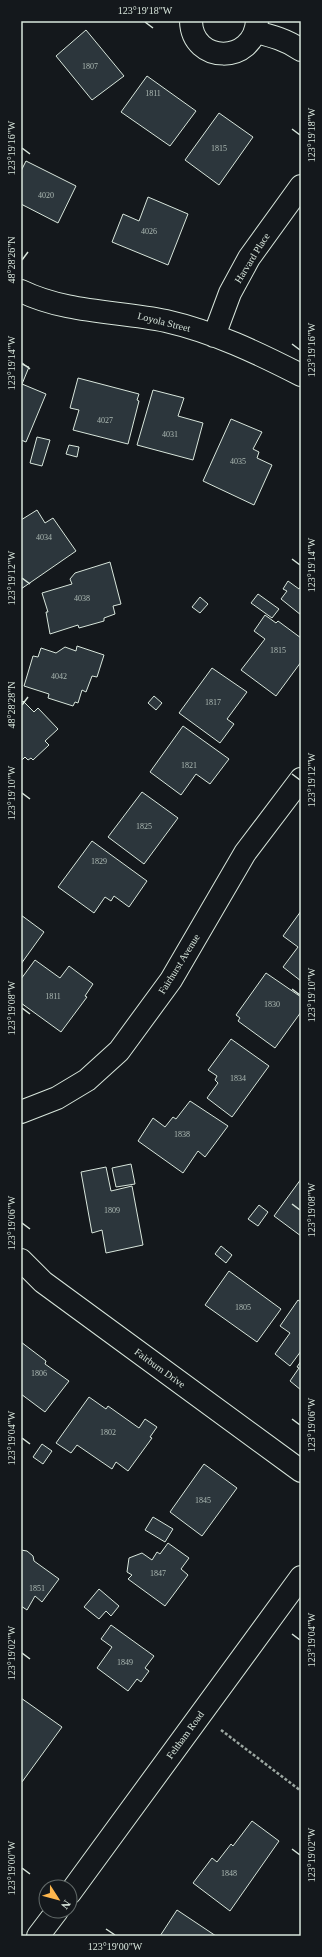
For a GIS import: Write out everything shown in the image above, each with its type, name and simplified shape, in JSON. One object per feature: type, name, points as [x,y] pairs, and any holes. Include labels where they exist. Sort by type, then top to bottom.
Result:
[{"type":"street","points":[[191,21],[193,34],[199,44],[208,51],[219,54],[230,54],[241,50],[250,42],[256,27],[292,43],[301,50]]},
{"type":"street","name":"Harvard Place","points":[[214,336],[230,294],[249,258],[301,186]]},
{"type":"street","name":"Loyola Street","points":[[21,291],[78,309],[126,314],[168,321],[243,346],[301,375]]},
{"type":"street","name":"Fairhurst Avenue","points":[[21,1112],[57,1098],[87,1080],[119,1051],[171,980],[244,853],[301,779]]},
{"type":"street","name":"Fairburn Drive","points":[[21,1260],[42,1282],[301,1471]]},
{"type":"street","name":"Feltham Road","points":[[78,1881],[301,1577]]},
{"type":"street","points":[[38,1936],[50,1919]]},
{"type":"path","points":[[200,1714],[301,1791]]},
{"type":"building","points":[[86,30],[124,76],[92,100],[56,56]]},
{"type":"building","points":[[147,76],[196,111],[170,146],[121,112]]},
{"type":"building","points":[[219,113],[253,137],[219,185],[185,160]]},
{"type":"building","points":[[26,161],[76,186],[58,223],[21,204],[21,171]]},
{"type":"building","points":[[148,197],[188,214],[168,265],[112,242],[123,214],[139,221]]},
{"type":"building","points":[[21,364],[29,367],[22,384],[46,394],[26,442],[21,440]]},
{"type":"building","points":[[78,378],[139,394],[137,400],[139,401],[128,444],[73,430],[79,410],[70,408]]},
{"type":"building","points":[[153,390],[184,398],[178,416],[203,423],[193,460],[137,445]]},
{"type":"building","points":[[231,419],[262,432],[253,449],[259,452],[257,458],[272,465],[254,505],[203,481]]},
{"type":"building","points":[[37,437],[50,440],[42,466],[30,463]]},
{"type":"building","points":[[69,445],[79,447],[77,457],[66,454]]},
{"type":"building","points":[[37,510],[45,523],[53,518],[76,551],[21,589],[21,520]]},
{"type":"building","points":[[110,562],[121,604],[113,606],[115,614],[104,618],[104,621],[79,628],[78,625],[50,634],[46,612],[48,612],[42,593],[72,584],[70,579],[75,573]]},
{"type":"building","points":[[288,581],[299,589],[301,586],[301,615],[281,599],[287,591],[283,589]]},
{"type":"building","points":[[258,594],[279,609],[272,618],[251,603]]},
{"type":"building","points":[[200,597],[208,604],[200,613],[192,607]]},
{"type":"building","points":[[265,615],[276,623],[278,621],[301,638],[301,662],[276,696],[241,670],[265,639],[254,631]]},
{"type":"building","points":[[77,646],[104,655],[97,677],[92,676],[86,692],[82,690],[78,703],[75,702],[73,706],[48,698],[49,694],[24,686],[33,656],[38,657],[41,648],[56,653],[65,647],[76,651]]},
{"type":"building","points":[[212,668],[247,692],[227,719],[234,724],[220,743],[179,713]]},
{"type":"building","points":[[154,696],[162,703],[156,710],[148,703]]},
{"type":"building","points":[[23,701],[34,712],[38,708],[58,729],[45,741],[49,745],[33,760],[31,758],[28,760],[25,757],[21,761],[21,703]]},
{"type":"building","points":[[183,726],[229,759],[210,784],[196,774],[181,795],[150,772]]},
{"type":"building","points":[[142,792],[178,818],[144,864],[108,837]]},
{"type":"building","points":[[92,841],[147,881],[129,907],[114,896],[111,901],[105,897],[94,913],[58,887]]},
{"type":"building","points":[[301,911],[301,981],[283,967],[298,947],[283,936]]},
{"type":"building","points":[[21,915],[44,932],[21,964]]},
{"type":"building","points":[[35,960],[60,978],[69,966],[93,984],[85,996],[87,997],[61,1032],[21,1003],[21,979]]},
{"type":"building","points":[[266,973],[301,997],[301,1012],[275,1048],[238,1021],[240,1018],[236,1015]]},
{"type":"building","points":[[231,1039],[269,1066],[232,1117],[207,1098],[218,1083],[215,1080],[217,1076],[208,1070]]},
{"type":"building","points":[[190,1101],[228,1126],[205,1157],[198,1151],[183,1173],[138,1141],[153,1118],[165,1127],[173,1117],[176,1119]]},
{"type":"building","points":[[131,1164],[135,1184],[116,1187],[112,1168]]},
{"type":"building","points":[[106,1167],[111,1191],[132,1186],[143,1245],[106,1253],[102,1230],[92,1233],[81,1172]]},
{"type":"building","points":[[301,1179],[301,1236],[274,1216]]},
{"type":"building","points":[[259,1205],[268,1212],[258,1226],[248,1219]]},
{"type":"building","points":[[221,1246],[232,1255],[226,1263],[215,1254]]},
{"type":"building","points":[[229,1271],[281,1309],[257,1342],[205,1305]]},
{"type":"building","points":[[298,1300],[301,1302],[301,1351],[290,1366],[275,1354],[290,1333],[280,1326]]},
{"type":"building","points":[[21,1342],[46,1361],[45,1364],[69,1381],[45,1412],[21,1394]]},
{"type":"building","points":[[301,1361],[301,1390],[290,1381],[299,1368],[297,1367]]},
{"type":"building","points":[[89,1397],[106,1409],[108,1406],[139,1428],[145,1419],[157,1427],[150,1437],[152,1438],[128,1471],[116,1462],[112,1469],[77,1445],[71,1453],[56,1443]]},
{"type":"building","points":[[42,1444],[52,1451],[43,1464],[33,1457]]},
{"type":"building","points":[[204,1464],[237,1488],[202,1536],[170,1512]]},
{"type":"building","points":[[153,1517],[173,1529],[165,1542],[145,1530]]},
{"type":"building","points":[[168,1543],[189,1558],[181,1569],[188,1575],[165,1606],[128,1579],[132,1575],[127,1572],[129,1558],[142,1553],[152,1560],[157,1552],[160,1554]]},
{"type":"building","points":[[21,1550],[27,1551],[33,1556],[34,1561],[59,1579],[42,1602],[35,1596],[27,1610],[21,1606]]},
{"type":"building","points":[[99,1589],[119,1606],[111,1616],[106,1611],[99,1619],[84,1607]]},
{"type":"building","points":[[111,1625],[154,1656],[145,1668],[149,1671],[141,1682],[137,1679],[128,1691],[97,1668],[112,1647],[101,1639]]},
{"type":"building","points":[[21,1698],[62,1727],[22,1782],[21,1782]]},
{"type":"building","points":[[252,1821],[279,1841],[230,1911],[193,1883],[212,1858],[217,1862],[231,1844],[233,1846]]},
{"type":"building","points":[[177,1910],[216,1936],[160,1936]]}]
